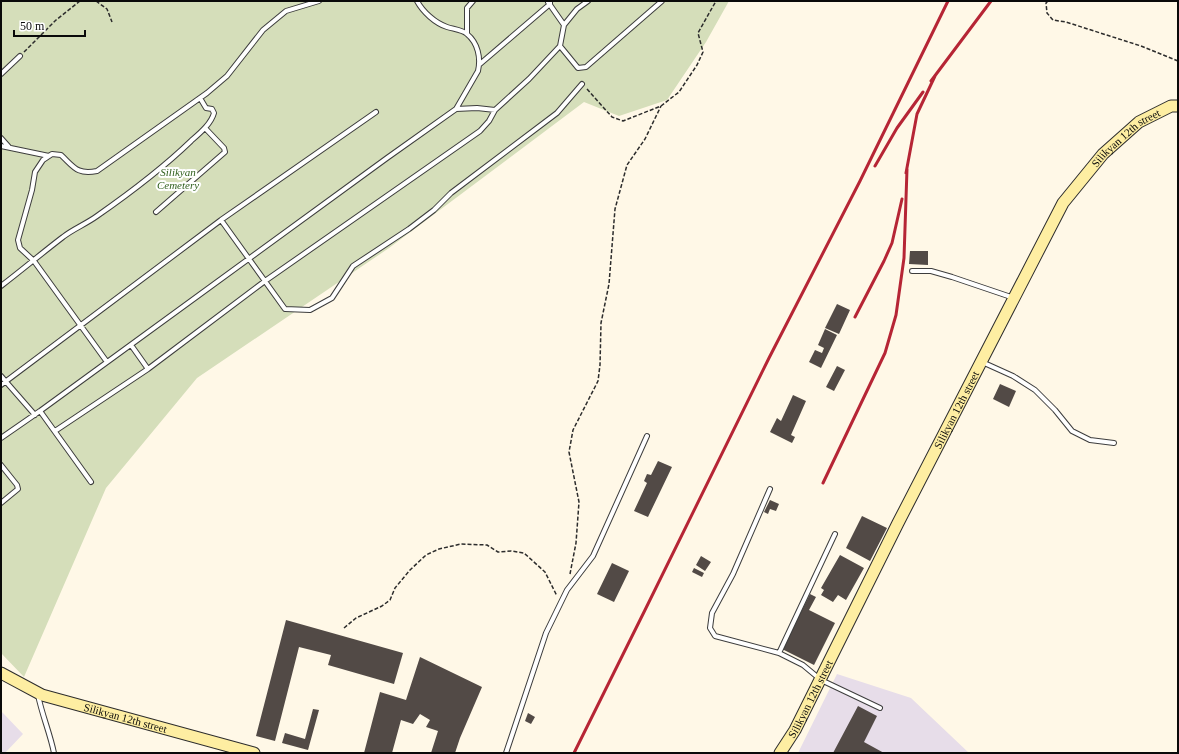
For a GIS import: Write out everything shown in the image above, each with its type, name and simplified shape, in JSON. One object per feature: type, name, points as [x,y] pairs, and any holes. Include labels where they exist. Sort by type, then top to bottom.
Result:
[{"type":"main road","name":"Silikyan 12th street","points":[[780,753],[795,730],[898,524],[1063,203],[1103,154],[1139,122],[1171,106],[1178,106]]},
{"type":"main road","name":"Silikyan 12th street","points":[[1,673],[42,695],[254,753]]},
{"type":"lane","points":[[107,362],[34,261],[20,248],[18,240],[32,190],[35,172],[43,160],[52,154],[61,154],[78,171],[87,173],[96,171],[200,98],[227,76],[263,30],[286,11],[319,1]]},
{"type":"lane","points":[[1,438],[35,415],[456,109],[478,71],[480,64],[476,45],[466,33],[445,27],[430,17],[417,1]]},
{"type":"lane","points":[[466,33],[467,8],[473,1]]},
{"type":"lane","points":[[55,431],[148,369],[265,281],[480,131],[489,121],[495,110],[529,79],[560,46],[564,25],[577,9],[588,1]]},
{"type":"lane","points":[[560,46],[578,68],[586,66],[662,1]]},
{"type":"lane","points":[[480,64],[549,2],[564,25]]},
{"type":"lane","points":[[1,74],[20,56]]},
{"type":"lane","points":[[220,220],[285,309],[310,310],[332,298],[353,266],[409,229],[434,210],[451,192],[557,112],[582,84]]},
{"type":"lane","points":[[1,286],[64,236],[136,189],[205,128],[213,118],[214,113],[212,109],[206,108],[200,98]]},
{"type":"lane","points":[[456,109],[477,108],[495,110]]},
{"type":"lane","points":[[1,384],[220,220],[376,112]]},
{"type":"lane","points":[[156,212],[225,152],[224,148],[205,128]]},
{"type":"lane","points":[[1,138],[9,147]]},
{"type":"lane","points":[[1,146],[49,156]]},
{"type":"lane","points":[[912,271],[931,271],[1014,298]]},
{"type":"lane","points":[[131,345],[148,369]]},
{"type":"lane","points":[[981,362],[1013,376],[1034,390],[1055,410],[1072,431],[1090,440],[1114,443]]},
{"type":"lane","points":[[1,376],[35,415]]},
{"type":"lane","points":[[40,411],[91,482]]},
{"type":"lane","points":[[506,753],[546,633],[567,590],[593,556],[647,436]]},
{"type":"lane","points":[[1,465],[18,485],[18,489],[1,503]]},
{"type":"lane","points":[[770,489],[733,574],[712,613],[710,628],[715,636],[779,653],[803,666],[820,680],[880,708]]},
{"type":"lane","points":[[779,653],[835,534]]},
{"type":"lane","points":[[38,693],[40,706],[54,753]]},
{"type":"path","points":[[20,56],[56,20],[80,1]]},
{"type":"path","points":[[96,1],[107,9],[112,22]]},
{"type":"path","points":[[582,84],[598,104],[612,117],[623,121],[661,106],[679,92],[697,65],[703,52],[698,34],[716,1]]},
{"type":"path","points":[[1048,1],[1046,3],[1047,13],[1053,20],[1066,22],[1141,46],[1178,61]]},
{"type":"path","points":[[567,590],[576,542],[579,502],[569,452],[573,430],[598,381],[601,323],[608,284],[615,209],[627,165],[645,139],[661,106]]},
{"type":"path","points":[[344,628],[356,618],[382,606],[390,600],[395,588],[410,570],[426,555],[439,549],[461,544],[487,546],[498,552],[511,551],[524,553],[545,572],[561,603]]},
{"type":"shaded area","points":[[837,674],[911,698],[969,753],[798,753]]},
{"type":"shaded area","points":[[1,711],[23,734],[5,753],[1,753]]},
{"type":"green space","name":"Silikyan Cemetery","points":[[1,1],[729,1],[706,42],[667,100],[619,116],[584,102],[389,248],[197,378],[106,488],[24,677],[1,653]]},
{"type":"building","points":[[910,251],[928,251],[928,265],[909,264]]},
{"type":"building","points":[[837,304],[850,310],[839,334],[825,328]]},
{"type":"building","points":[[825,329],[837,335],[821,368],[809,362],[815,350],[822,353],[824,348],[818,345]]},
{"type":"building","points":[[837,366],[845,370],[834,391],[826,387]]},
{"type":"building","points":[[1000,384],[1016,391],[1009,407],[993,399]]},
{"type":"building","points":[[793,395],[806,401],[791,435],[795,437],[792,443],[770,432],[777,418],[781,421]]},
{"type":"building","points":[[658,461],[672,467],[648,517],[634,511],[647,483],[644,481],[647,474],[651,475]]},
{"type":"building","points":[[770,500],[779,504],[776,511],[770,509],[768,514],[764,512]]},
{"type":"building","points":[[862,516],[887,528],[870,561],[846,548]]},
{"type":"building","points":[[840,555],[864,568],[846,600],[838,595],[833,602],[821,595],[824,590],[821,588]]},
{"type":"building","points":[[701,556],[711,562],[705,571],[696,565]]},
{"type":"building","points":[[612,563],[629,571],[614,602],[597,594]]},
{"type":"building","points":[[694,568],[704,573],[702,577],[692,572]]},
{"type":"building","points":[[810,594],[816,597],[809,610],[835,623],[814,665],[782,649]]},
{"type":"building","points":[[286,620],[403,653],[394,684],[328,665],[331,655],[299,647],[275,741],[256,736]]},
{"type":"building","points":[[420,657],[482,687],[455,753],[431,753],[438,731],[426,727],[430,720],[420,714],[413,724],[401,720],[392,753],[364,753],[380,692],[406,700]]},
{"type":"building","points":[[858,706],[877,716],[864,742],[884,753],[833,753]]},
{"type":"building","points":[[313,709],[319,710],[308,750],[282,743],[285,733],[305,739]]},
{"type":"building","points":[[528,713],[535,717],[531,724],[525,721]]},
{"type":"railway","points":[[574,753],[769,358],[860,181],[948,1]]},
{"type":"railway","points":[[931,81],[991,1]]},
{"type":"railway","points":[[906,173],[917,114],[935,76]]},
{"type":"railway","points":[[875,166],[897,128],[923,92]]},
{"type":"railway","points":[[823,483],[885,353],[896,315],[904,258],[907,169]]},
{"type":"railway","points":[[855,317],[892,243],[902,199]]}]
